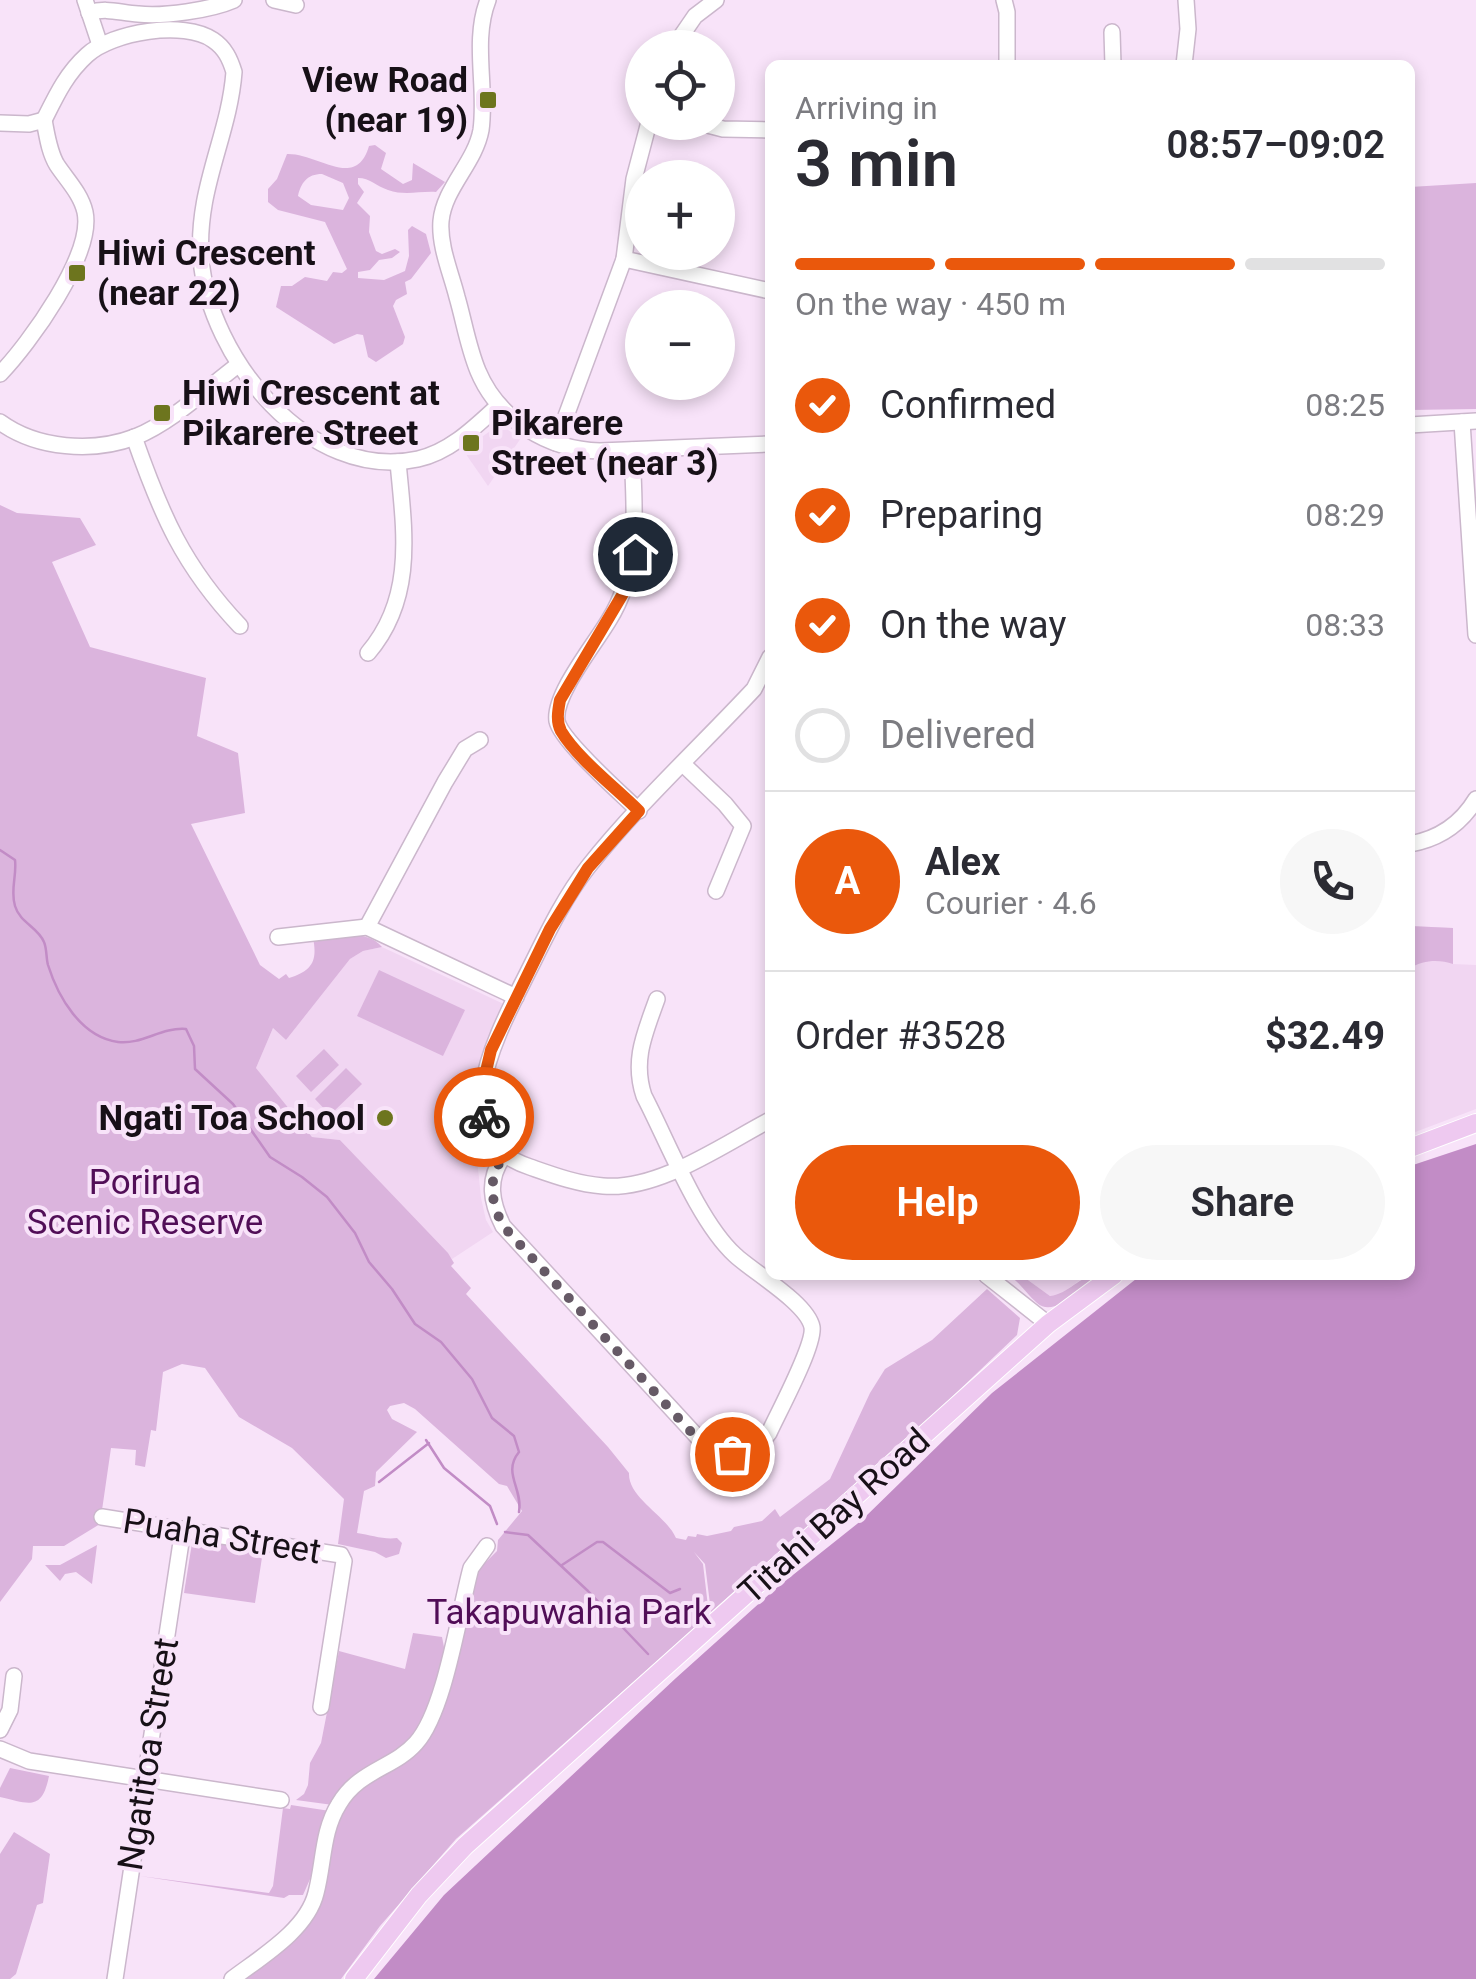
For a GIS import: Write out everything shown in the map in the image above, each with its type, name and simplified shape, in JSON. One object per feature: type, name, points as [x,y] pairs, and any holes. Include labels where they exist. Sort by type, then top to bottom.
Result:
[{"type":"main road","points":[[1415,1146],[1476,1123]]},
{"type":"main road","name":"Titahi Bay Road","points":[[354,1979],[419,1895],[466,1846],[1048,1324],[1107,1280]]},
{"type":"street","points":[[100,46],[87,6],[138,14],[206,10],[234,0]]},
{"type":"street","points":[[274,0],[296,4]]},
{"type":"street","points":[[488,0],[482,21],[480,134],[447,201],[441,228],[478,372],[499,406],[525,427],[556,443],[589,450],[765,444]]},
{"type":"street","points":[[685,30],[695,16],[716,0]]},
{"type":"street","points":[[1004,0],[1008,12],[1008,60]]},
{"type":"street","points":[[1185,60],[1186,0]]},
{"type":"street","points":[[0,374],[37,330],[86,235],[82,202],[53,158],[44,120],[68,75],[100,46],[129,34],[189,32],[216,41],[229,58],[233,81],[204,192],[200,242],[209,299],[238,366],[282,414],[306,432],[364,459],[398,462],[445,450],[499,406]]},
{"type":"street","points":[[1112,32],[1112,60]]},
{"type":"street","points":[[0,123],[44,120]]},
{"type":"street","points":[[735,129],[765,130]]},
{"type":"street","points":[[556,443],[624,259],[634,179],[644,140]]},
{"type":"street","points":[[624,259],[765,290]]},
{"type":"street","points":[[0,422],[51,444],[84,446],[134,437],[238,366]]},
{"type":"street","points":[[1415,425],[1469,421],[1476,636]]},
{"type":"street","points":[[134,437],[178,546],[212,596],[240,626]]},
{"type":"street","points":[[632,450],[635,534],[630,576],[613,614],[560,700],[557,720],[574,746],[639,811]]},
{"type":"street","points":[[368,652],[385,633],[406,562],[398,462]]},
{"type":"street","points":[[765,667],[754,689],[603,850],[571,892],[491,1050],[483,1084],[486,1128],[494,1148],[503,1157],[564,1178],[602,1186],[620,1187],[654,1180],[765,1123]]},
{"type":"street","points":[[367,927],[445,782],[465,749],[480,740]]},
{"type":"street","points":[[683,764],[726,804],[743,826],[716,891]]},
{"type":"street","points":[[1415,843],[1453,826],[1476,799]]},
{"type":"street","points":[[278,937],[367,927],[516,997]]},
{"type":"street","points":[[657,999],[640,1049],[638,1077],[710,1224],[725,1244],[765,1278]]},
{"type":"street","points":[[503,1157],[492,1183],[495,1210],[503,1226],[702,1444],[724,1454],[755,1448],[769,1433],[809,1345],[812,1328],[800,1308],[767,1280]]},
{"type":"street","points":[[992,1280],[1048,1324]]},
{"type":"street","name":"Puaha Street","points":[[102,1517],[341,1554],[344,1561],[321,1707]]},
{"type":"street","name":"Ngatitoa Street","points":[[115,1979],[183,1529]]},
{"type":"street","points":[[232,1979],[296,1927],[310,1910],[316,1895],[322,1847],[335,1809],[345,1794],[378,1766],[408,1751],[426,1730],[471,1568],[487,1546]]},
{"type":"street","points":[[0,1730],[10,1710],[14,1676]]},
{"type":"street","points":[[0,1750],[29,1761],[281,1800]]},
{"type":"shaded area","points":[[496,427],[521,438],[488,486],[463,450]]},
{"type":"shaded area","points":[[1415,926],[1453,928],[1453,964],[1476,965],[1476,1109],[1415,1132]]},
{"type":"shaded area","name":"Ngati Toa School","points":[[382,947],[508,1006],[471,1099],[481,1198],[493,1232],[452,1259],[340,1140],[312,1137],[256,1068],[273,1028],[286,1040],[350,959]]},
{"type":"shaded area","points":[[1476,1144],[1476,1979],[374,1979],[444,1895],[676,1678],[774,1590],[862,1520],[992,1393],[1135,1280],[1415,1280],[1415,1164]]},
{"type":"shaded area","points":[[1028,1280],[1080,1280],[1058,1296],[1050,1296]]},
{"type":"green space","points":[[375,145],[386,153],[381,169],[403,184],[412,180],[413,163],[445,182],[436,192],[406,193],[358,178],[364,192],[357,203],[370,216],[369,232],[376,251],[400,252],[379,260],[370,270],[358,272],[358,278],[384,280],[405,271],[408,230],[412,226],[426,234],[431,253],[405,282],[407,294],[393,306],[405,337],[403,344],[376,362],[368,357],[363,335],[334,344],[276,307],[281,286],[292,286],[305,277],[327,281],[333,272],[347,269],[325,222],[278,210],[268,202],[268,189],[277,179],[287,154],[346,168],[363,159],[369,146]],"holes":[[[322,174],[343,183],[349,198],[343,210],[311,205],[298,196],[303,183],[312,176]]]},
{"type":"green space","points":[[1476,183],[1476,409],[1415,410],[1415,187]]},
{"type":"green space","points":[[0,505],[17,513],[80,518],[96,545],[52,562],[90,647],[206,678],[197,736],[238,753],[245,813],[191,824],[260,965],[279,979],[303,972],[313,959],[313,938],[368,937],[382,947],[350,959],[286,1040],[273,1028],[256,1068],[312,1137],[340,1140],[448,1253],[454,1263],[451,1266],[471,1288],[466,1294],[608,1447],[629,1473],[635,1490],[676,1538],[686,1540],[697,1534],[731,1531],[762,1521],[775,1509],[780,1517],[830,1479],[885,1369],[932,1340],[987,1289],[1020,1318],[1017,1335],[933,1415],[711,1612],[705,1564],[694,1552],[703,1564],[709,1615],[456,1839],[380,1926],[341,1979],[245,1979],[289,1946],[310,1921],[342,1811],[359,1789],[409,1759],[478,1570],[497,1551],[498,1540],[522,1511],[507,1486],[499,1484],[404,1403],[387,1410],[392,1419],[417,1432],[376,1472],[375,1486],[364,1491],[357,1533],[397,1538],[402,1543],[399,1554],[386,1558],[338,1544],[344,1499],[292,1448],[239,1417],[205,1368],[182,1364],[163,1372],[156,1431],[151,1430],[145,1467],[135,1465],[136,1450],[111,1448],[100,1524],[64,1546],[33,1546],[32,1559],[0,1602]]},
{"type":"green space","points":[[1415,926],[1453,928],[1453,964],[1415,966]]},
{"type":"green space","points":[[379,970],[465,1010],[443,1056],[357,1016]]},
{"type":"green space","points":[[324,1049],[339,1065],[311,1092],[296,1076]]},
{"type":"green space","points":[[346,1068],[362,1084],[330,1115],[315,1099]]},
{"type":"green space","points":[[1015,1280],[1028,1280],[1050,1296],[1083,1280],[1093,1280],[1052,1307],[1037,1303]]},
{"type":"green space","points":[[195,1540],[263,1551],[255,1603],[184,1593]]},
{"type":"green space","points":[[97,1545],[92,1584],[76,1572],[65,1574],[60,1581],[45,1565],[60,1565]]},
{"type":"green space","points":[[413,1633],[442,1637],[445,1652],[420,1731],[333,1805],[296,1800],[308,1785],[310,1763],[321,1743],[339,1651],[405,1669]]},
{"type":"green space","points":[[10,1768],[49,1776],[43,1795],[27,1803],[0,1797]]},
{"type":"green space","points":[[291,1805],[330,1811],[303,1895],[284,1898],[140,1876],[269,1893],[283,1808],[290,1809]]},
{"type":"green space","points":[[14,1832],[50,1854],[43,1903],[37,1905],[16,1974],[0,1979],[0,1854]]},
{"type":"waterway","points":[[0,850],[15,860],[15,906],[41,937],[52,977],[73,1014],[93,1032],[118,1042],[186,1029],[194,1046],[195,1069],[233,1104],[270,1157],[327,1197],[415,1324],[441,1342],[472,1379],[492,1418],[514,1436],[519,1452],[512,1467],[519,1512]]},
{"type":"waterway","points":[[426,1440],[444,1468],[490,1506],[497,1524]]},
{"type":"waterway","points":[[379,1482],[429,1443]]},
{"type":"waterway","points":[[505,1532],[528,1535],[648,1654]]},
{"type":"waterway","points":[[562,1565],[603,1542],[670,1593],[680,1589]]},
{"type":"way so far","points":[[484,1117],[488,1137],[503,1157],[492,1183],[495,1210],[503,1226],[702,1444],[716,1452],[732,1454]]},
{"type":"place","name":"View Road (near 19)","points":[[488,100]]},
{"type":"place","name":"Hiwi Crescent (near 22)","points":[[77,273]]},
{"type":"place","name":"Hiwi Crescent at Pikarere Street","points":[[162,413]]},
{"type":"place","name":"Pikarere Street (near 3)","points":[[471,443]]},
{"type":"place","name":"Ngati Toa School","points":[[385,1118]]},
{"type":"route","points":[[484,1117],[483,1084],[491,1050],[550,929],[588,868],[639,811],[574,746],[557,720],[560,700],[624,592],[635,554]]},
{"type":"park label","name":"Porirua Scenic Reserve","points":[[145,1202]]},
{"type":"park label","name":"Takapuwahia Park","points":[[569,1612]]}]
